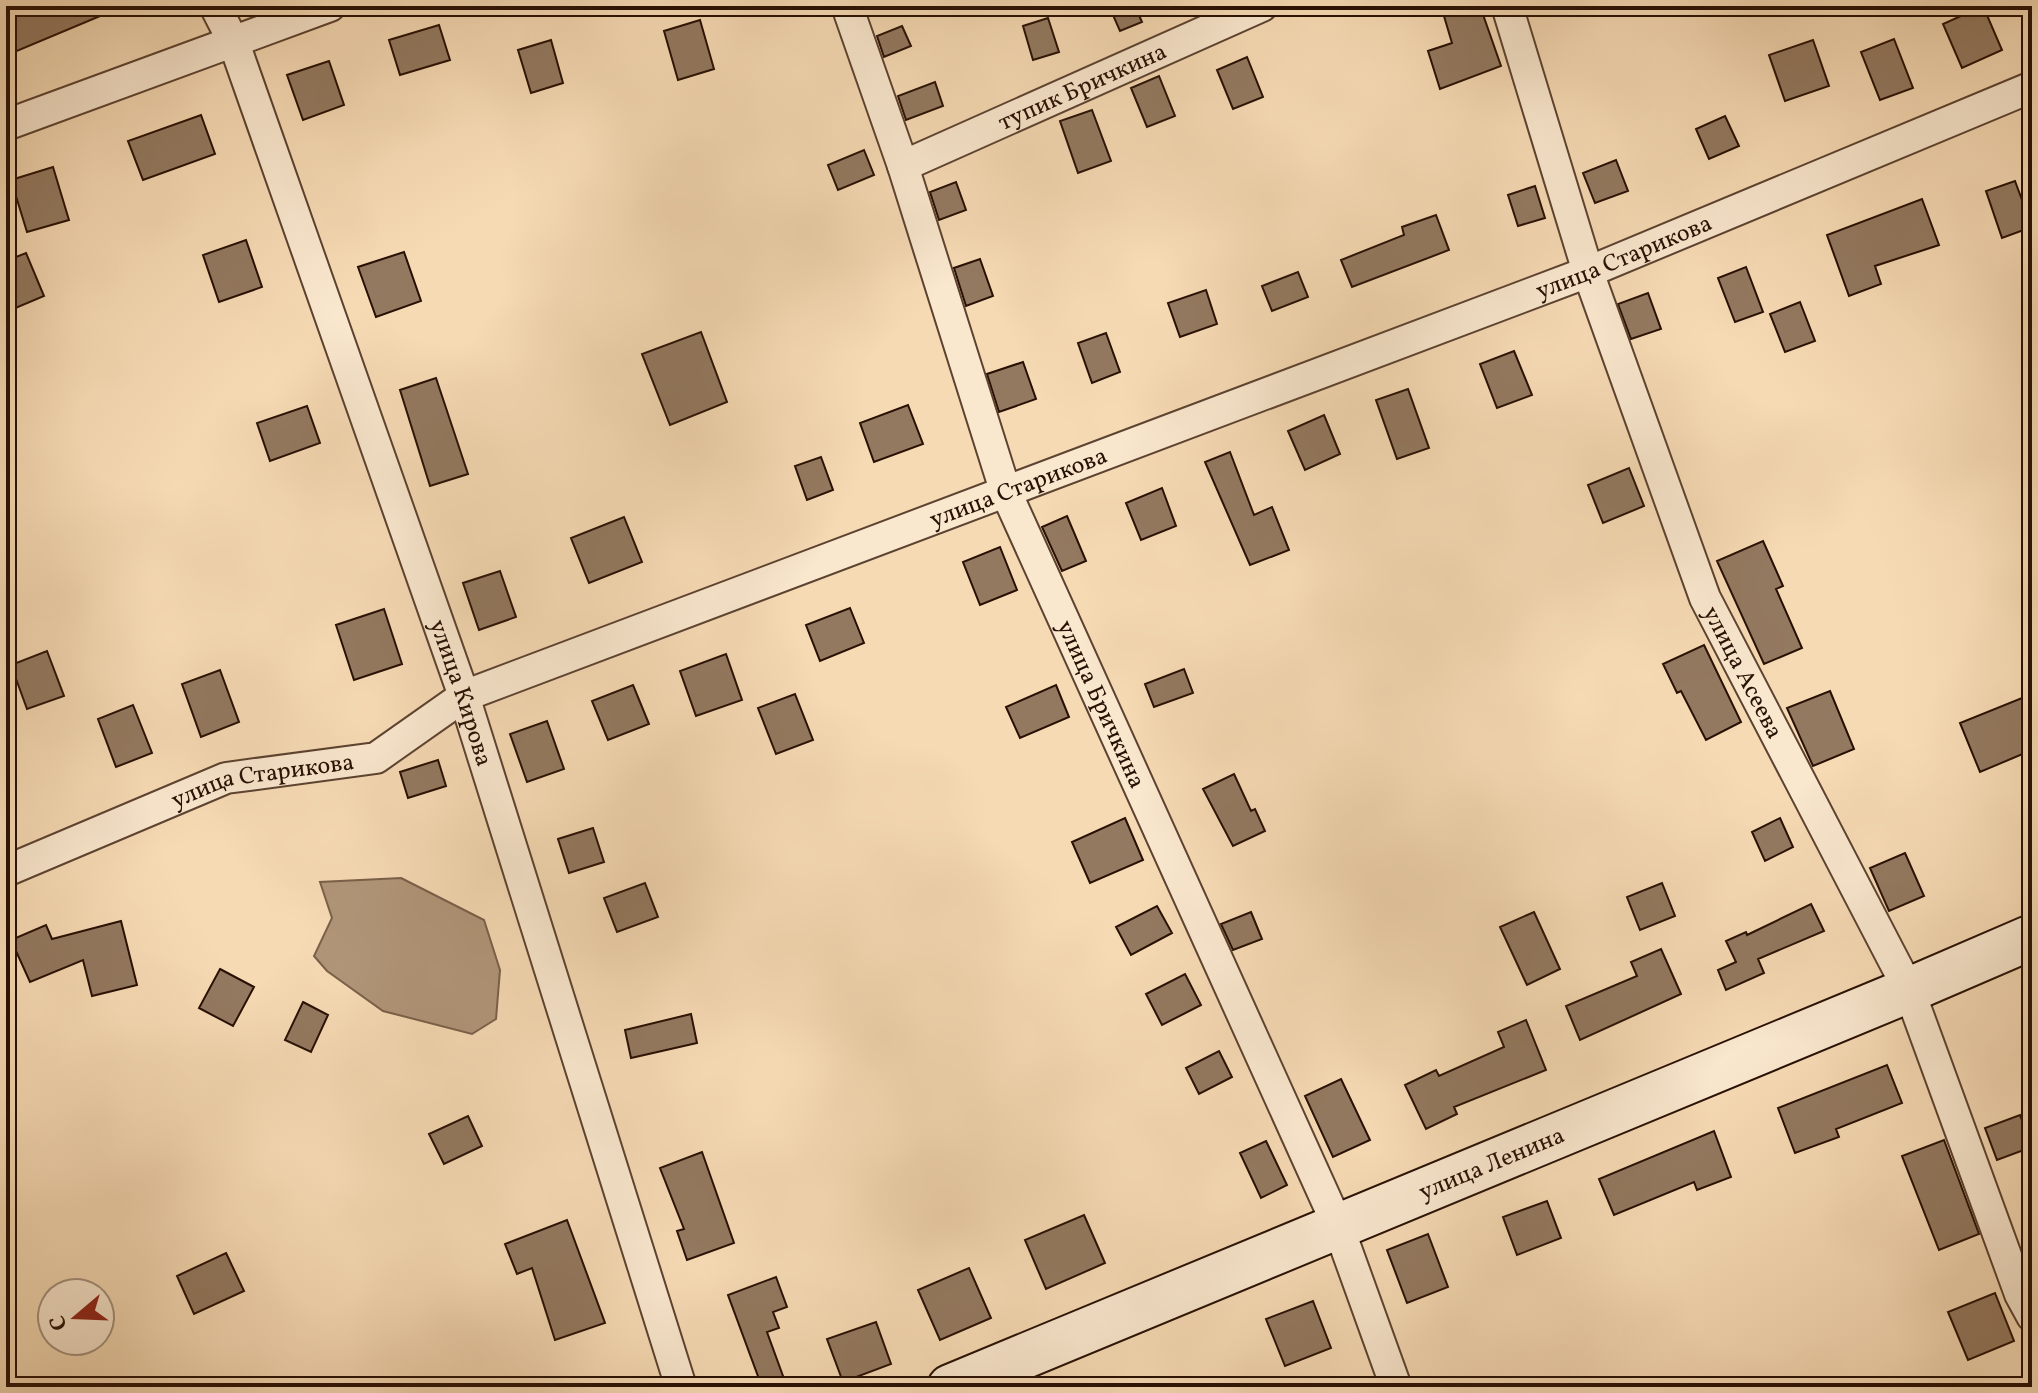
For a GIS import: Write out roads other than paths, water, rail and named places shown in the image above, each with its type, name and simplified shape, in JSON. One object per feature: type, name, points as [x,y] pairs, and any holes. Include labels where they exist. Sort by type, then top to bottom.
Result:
[{"type":"street","name":"улица Кирова","points":[[215,6],[234,43],[464,696],[681,1387]]},
{"type":"street","points":[[6,125],[330,6]]},
{"type":"street","name":"улица Бричкина","points":[[847,6],[903,166],[1005,490],[1338,1226],[1396,1387]]},
{"type":"street","name":"тупик Бричкина","points":[[903,166],[1262,6]]},
{"type":"street","name":"улица Асеева","points":[[1507,6],[1588,272],[1705,598],[1909,990],[2020,1294],[2032,1316]]},
{"type":"street","name":"улица Старикова","points":[[6,871],[226,778],[376,758],[464,696],[1588,272],[2032,87]]},
{"type":"street","name":"улица Ленина","points":[[950,1387],[2032,937]]}]
